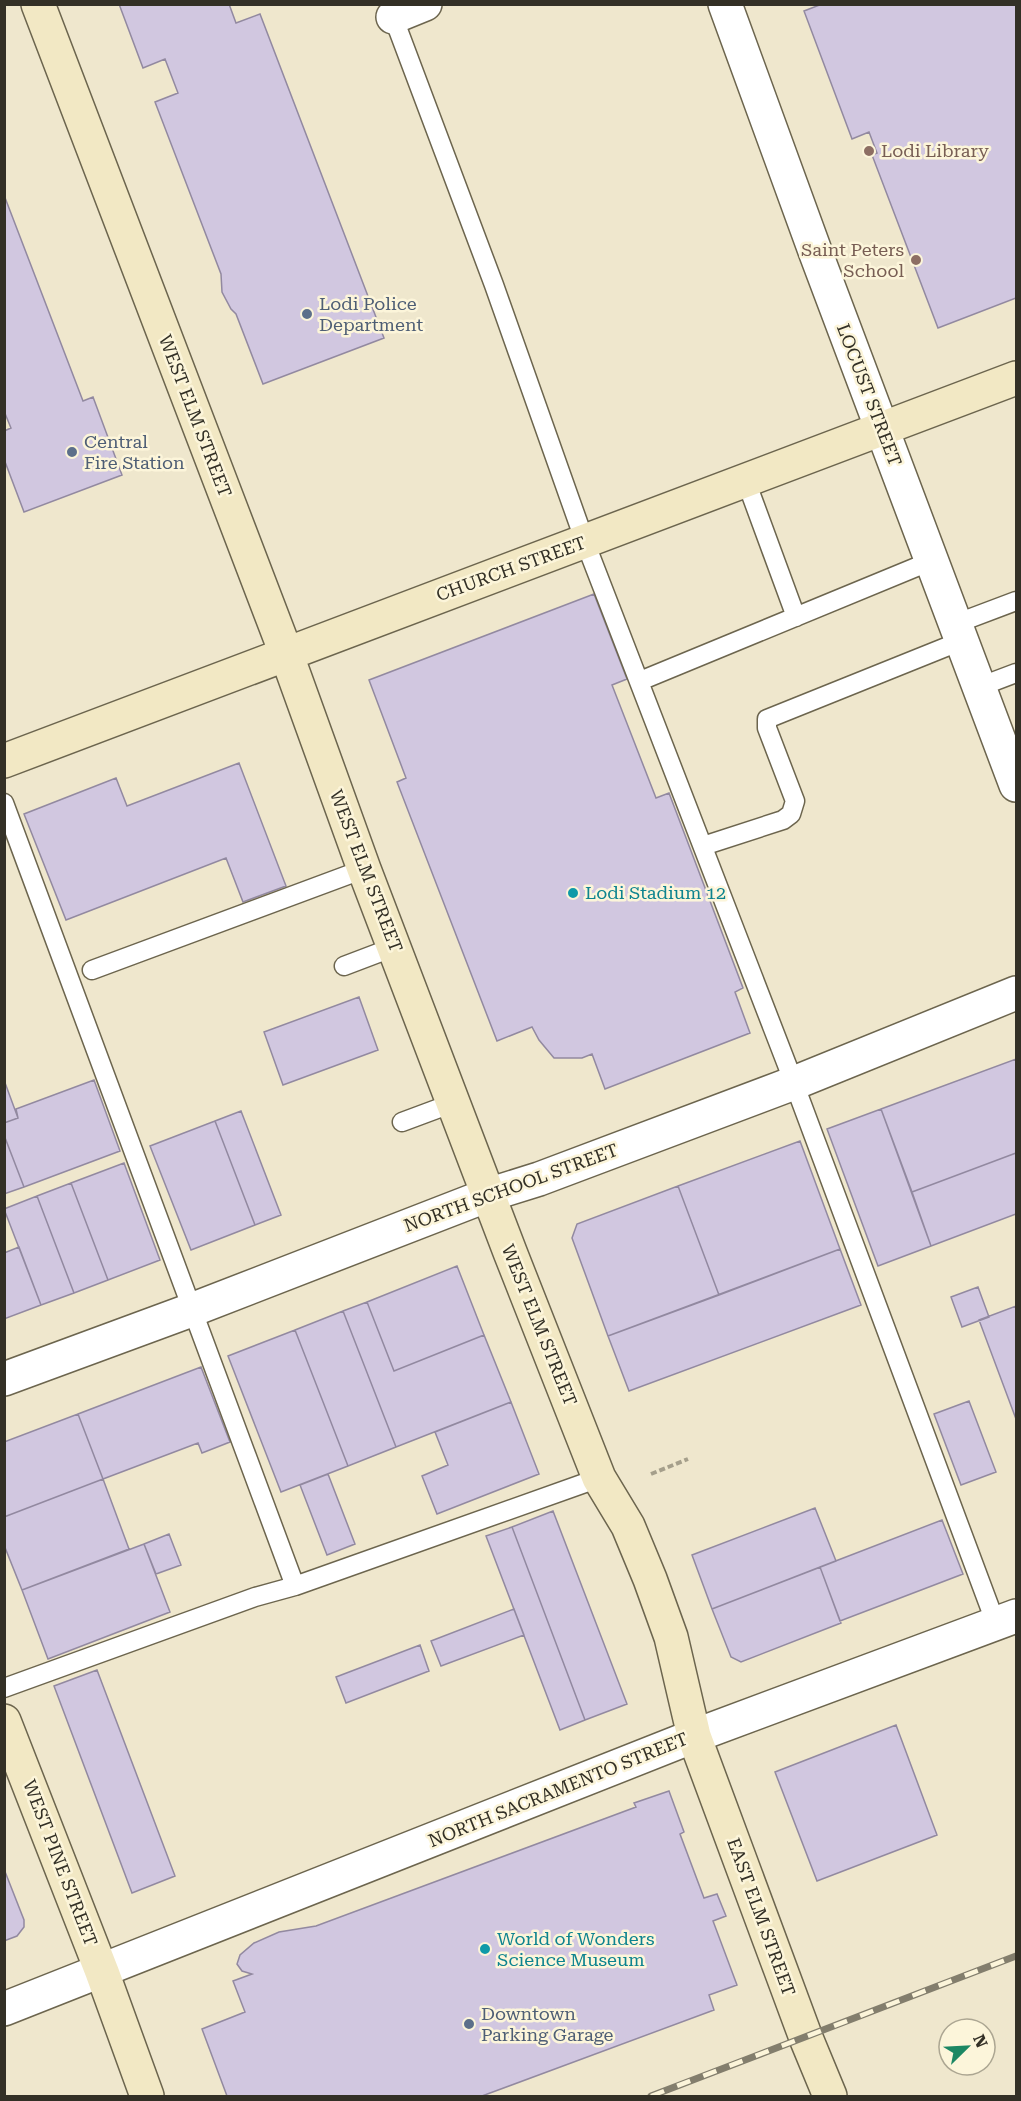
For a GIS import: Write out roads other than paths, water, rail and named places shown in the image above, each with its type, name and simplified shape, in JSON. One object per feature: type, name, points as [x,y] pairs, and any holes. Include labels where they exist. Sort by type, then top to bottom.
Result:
[{"type":"street","name":"WEST ELM STREET","points":[[38,4],[286,653],[364,869],[488,1196],[599,1478],[628,1526],[657,1598],[671,1637],[694,1736]]},
{"type":"street","points":[[391,11],[425,4]]},
{"type":"street","name":"LOCUST STREET","points":[[725,4],[1017,785]]},
{"type":"street","name":"CHURCH STREET","points":[[4,761],[1017,378]]},
{"type":"street","name":"NORTH SCHOOL STREET","points":[[4,1379],[794,1083],[1017,993]]},
{"type":"street","name":"NORTH SACRAMENTO STREET","points":[[4,2010],[694,1736],[1006,1620]]},
{"type":"street","name":"WEST PINE STREET","points":[[4,1721],[102,1972],[147,2097]]},
{"type":"street","name":"EAST ELM STREET","points":[[694,1736],[830,2097]]},
{"type":"lane","points":[[391,11],[494,285],[585,542],[794,1083],[1006,1620]]},
{"type":"lane","points":[[746,481],[796,617]]},
{"type":"lane","points":[[640,681],[932,561]]},
{"type":"lane","points":[[703,846],[783,820],[791,814],[795,801],[767,729],[767,719],[958,632],[1017,601]]},
{"type":"lane","points":[[979,687],[1017,673]]},
{"type":"lane","points":[[4,803],[296,1586]]},
{"type":"lane","points":[[92,970],[364,869]]},
{"type":"lane","points":[[344,966],[394,947]]},
{"type":"lane","points":[[402,1122],[453,1103]]},
{"type":"lane","points":[[4,1688],[255,1597],[296,1586],[599,1478]]},
{"type":"railway","points":[[651,2096],[1016,1956]]},
{"type":"place","name":"Lodi Library","points":[[869,151]]},
{"type":"place","name":"Saint Peters School","points":[[916,260]]},
{"type":"place","name":"Lodi Police Department","points":[[307,314]]},
{"type":"place","name":"Central Fire Station","points":[[72,452]]},
{"type":"place","name":"Lodi Stadium 12","points":[[573,893]]},
{"type":"place","name":"World of Wonders Science Museum","points":[[485,1949]]},
{"type":"place","name":"Downtown Parking Garage","points":[[469,2024]]}]
